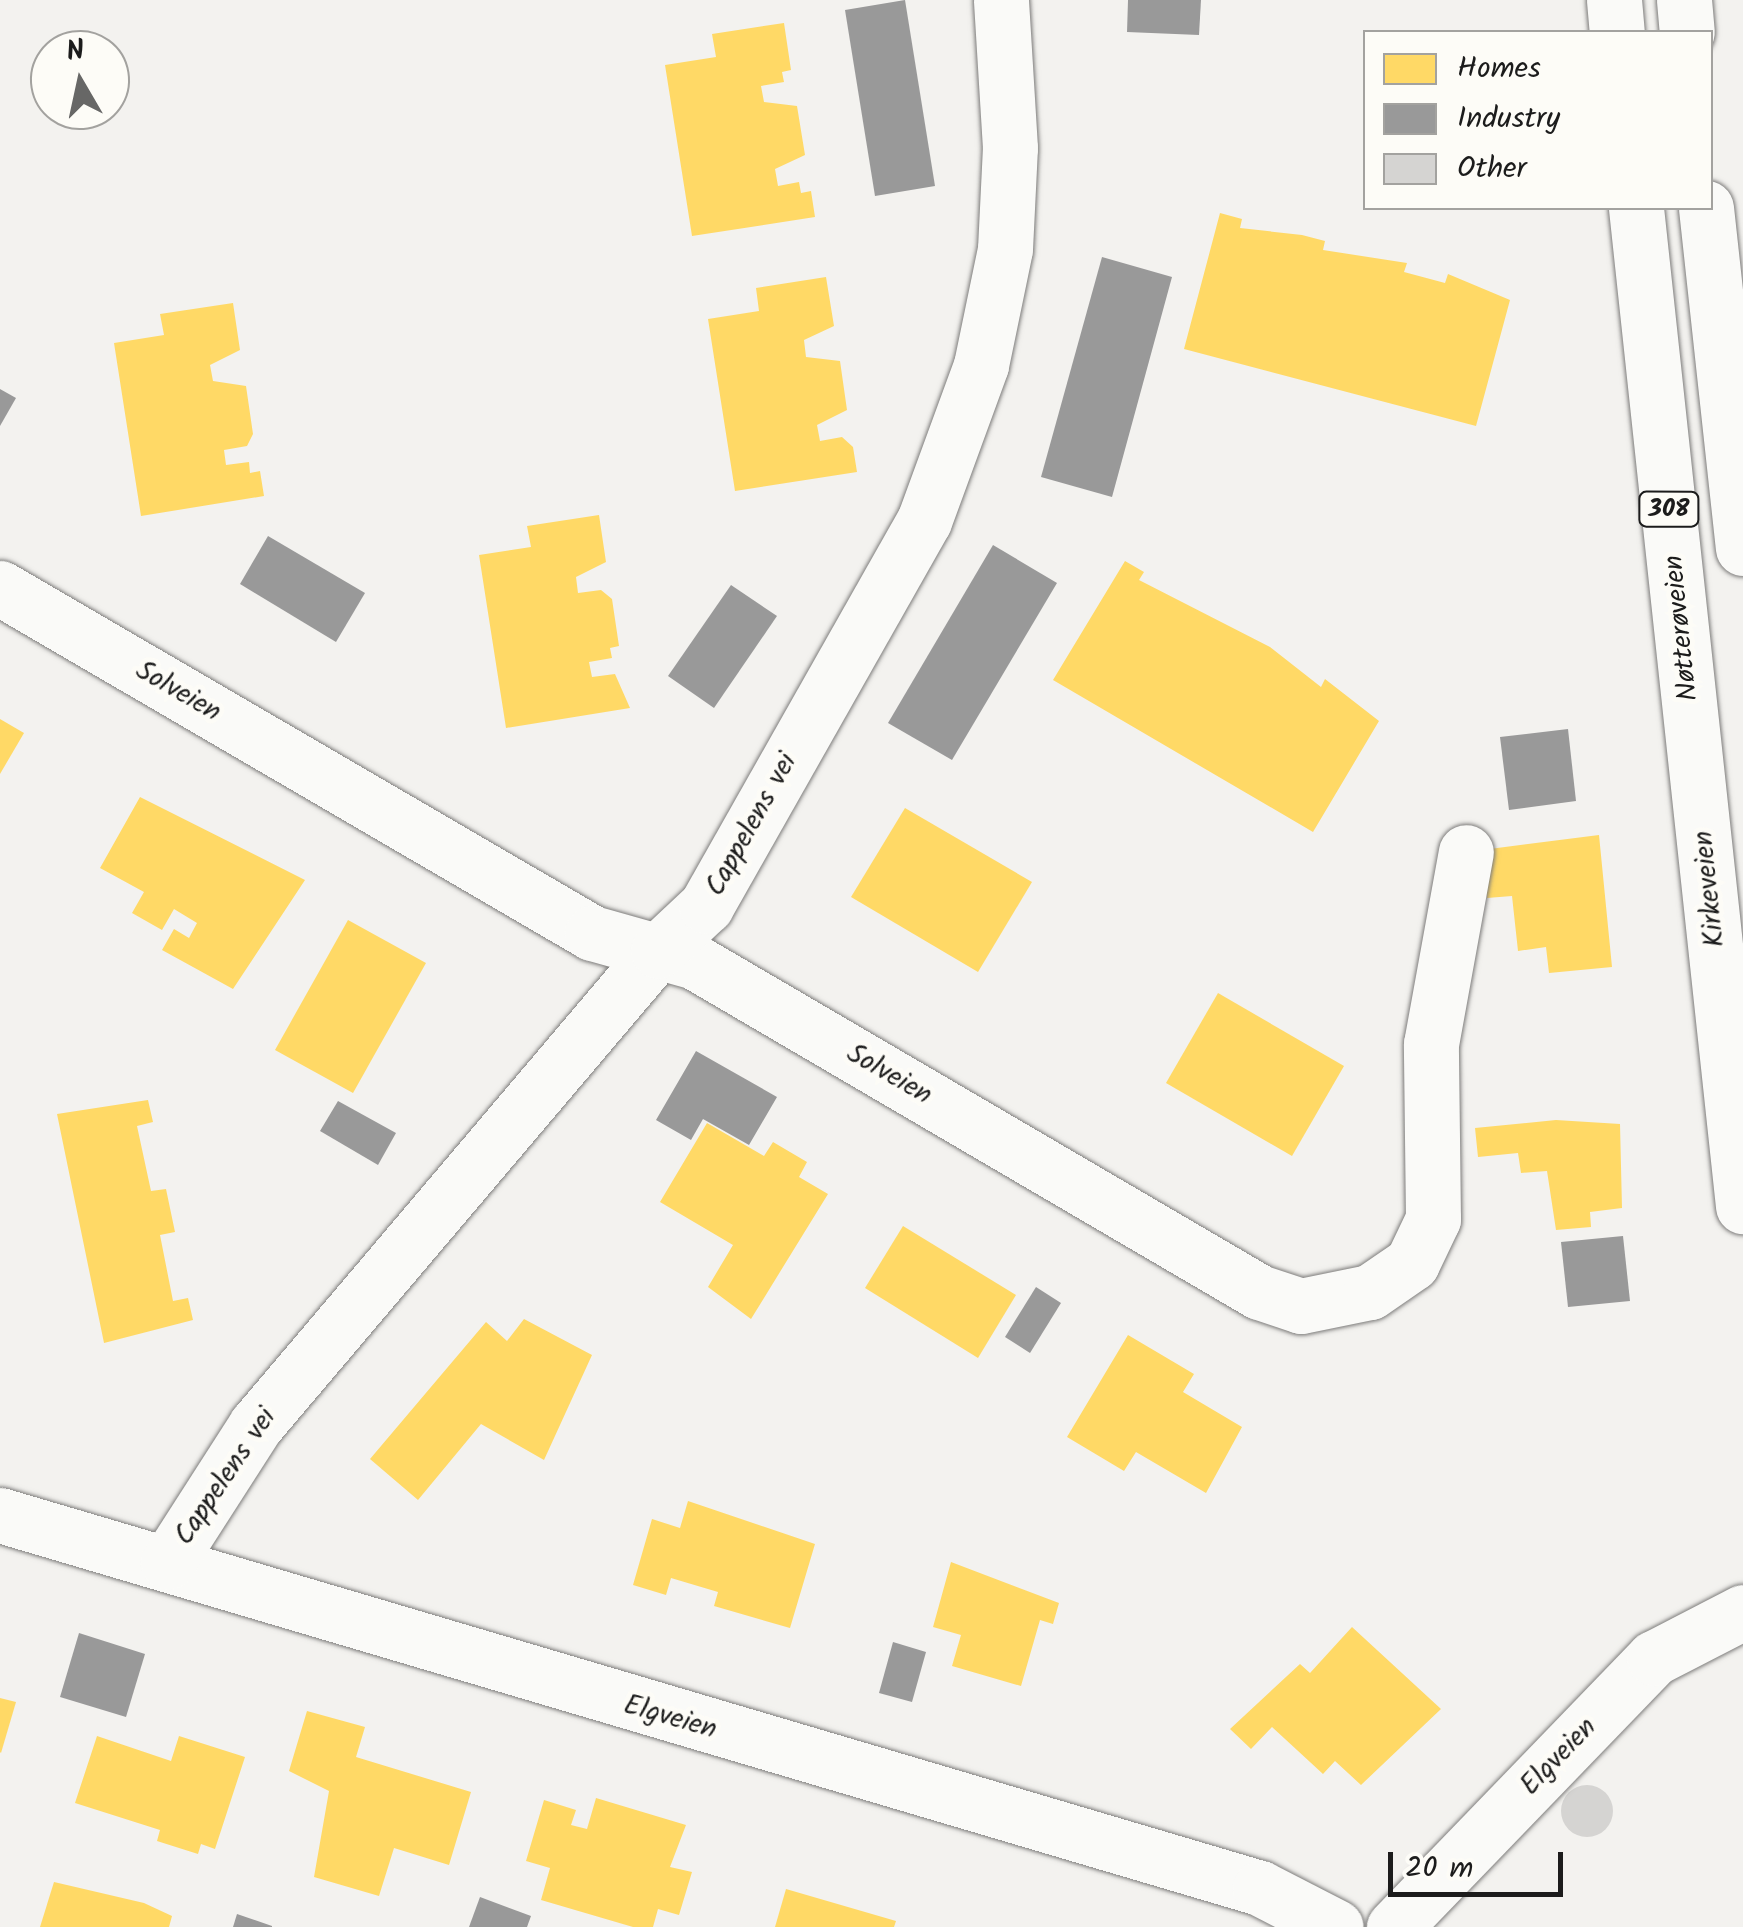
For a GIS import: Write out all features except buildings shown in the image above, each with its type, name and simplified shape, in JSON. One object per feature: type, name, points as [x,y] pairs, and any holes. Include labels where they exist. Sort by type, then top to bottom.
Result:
[{"type":"street","name":"Cappelens vei","points":[[168,1562],[256,1425],[658,951],[706,906],[948,464],[1005,249],[1010,148],[1002,0]]},
{"type":"street","points":[[1614,0],[1618,30]]},
{"type":"street","points":[[1684,0],[1688,30]]},
{"type":"street","name":"Nøtterøveien","points":[[1636,210],[1701,810]]},
{"type":"street","name":"308","points":[[1706,210],[1743,548]]},
{"type":"street","name":"Solveien","points":[[0,588],[592,932],[695,962],[1259,1292],[1332,1306],[1412,1263],[1433,1219],[1431,1044],[1466,852]]},
{"type":"street","name":"Kirkeveien","points":[[1701,810],[1743,1206]]},
{"type":"street","name":"Elgveien","points":[[0,1516],[168,1562],[404,1641],[1260,1888],[1336,1927]]},
{"type":"street","name":"Elgveien","points":[[1394,1927],[1654,1658],[1743,1612]]}]
